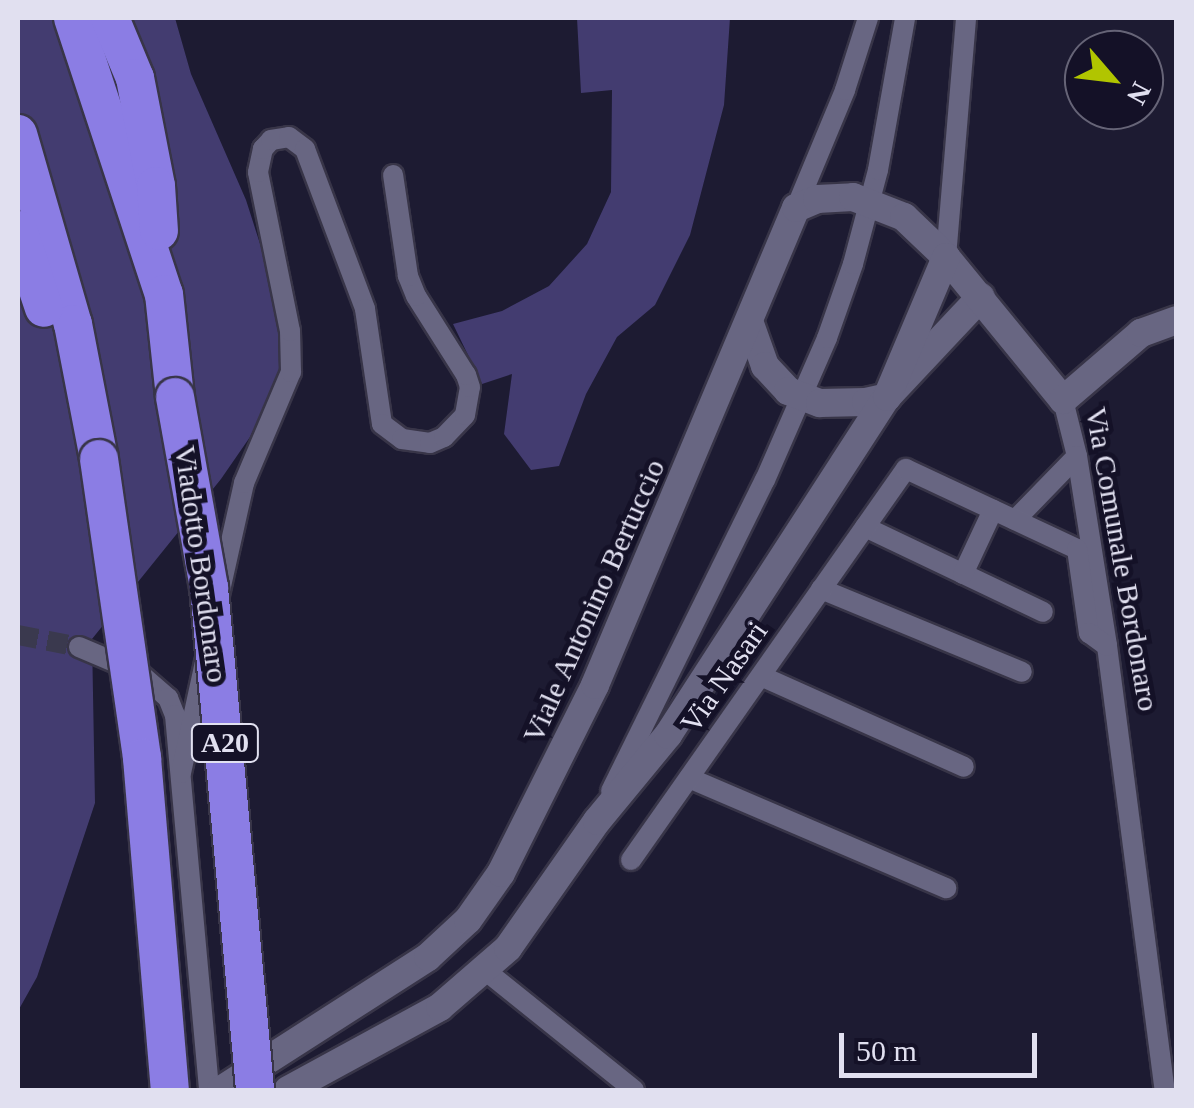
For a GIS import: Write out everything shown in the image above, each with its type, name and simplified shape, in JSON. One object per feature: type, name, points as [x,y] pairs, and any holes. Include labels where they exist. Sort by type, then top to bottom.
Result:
[{"type":"highway","name":"A20","points":[[73,18],[164,294]]},
{"type":"highway","points":[[110,18],[135,78],[156,186],[164,294]]},
{"type":"highway","points":[[18,134],[73,324],[99,459],[142,758],[170,1090]]},
{"type":"highway","points":[[18,230],[99,459]]},
{"type":"highway","name":"Viadotto Bordonaro","points":[[164,294],[175,397],[209,588],[255,1090]]},
{"type":"street","name":"Viale Antonino Bertuccio","points":[[221,1090],[428,957],[468,920],[501,873],[595,685],[845,90],[868,18]]},
{"type":"street","points":[[596,821],[801,398],[842,296],[870,201],[905,18]]},
{"type":"street","points":[[887,397],[946,256],[966,18]]},
{"type":"street","points":[[181,772],[244,483],[291,372],[290,330],[258,172],[270,140],[289,137],[305,150],[366,309],[382,424],[402,439],[430,443],[444,437],[464,415],[470,387],[466,375],[416,296],[408,276],[393,175]]},
{"type":"street","points":[[796,208],[837,197],[870,201]]},
{"type":"street","name":"Via Comunale Bordonaro","points":[[870,201],[904,217],[946,256],[1063,400],[1077,456],[1108,646],[1165,1090]]},
{"type":"street","points":[[288,1090],[440,1007],[486,971],[526,925],[596,821],[668,736],[887,397],[980,297]]},
{"type":"street","points":[[1063,400],[1141,333],[1176,320]]},
{"type":"street","points":[[749,321],[765,366],[801,398],[846,404],[887,397]]},
{"type":"street","points":[[1015,520],[1077,456]]},
{"type":"street","name":"Via Nasari","points":[[631,860],[906,468],[1077,549],[1089,633],[1108,646]]},
{"type":"street","points":[[963,574],[993,510]]},
{"type":"street","points":[[865,527],[1043,612]]},
{"type":"street","points":[[821,589],[1022,672]]},
{"type":"street","points":[[79,647],[129,667],[168,698],[175,714],[209,1090]]},
{"type":"street","points":[[760,676],[964,767]]},
{"type":"street","points":[[689,778],[946,888]]},
{"type":"street","points":[[486,971],[634,1090]]},
{"type":"shaded area","points":[[18,18],[175,18],[191,74],[246,200],[277,297],[280,375],[250,437],[221,479],[92,639],[95,803],[37,977],[18,1011]]},
{"type":"shaded area","points":[[577,18],[730,18],[724,105],[690,235],[655,305],[617,337],[586,394],[559,466],[531,470],[504,434],[512,374],[482,384],[453,324],[502,311],[549,286],[587,244],[611,192],[612,90],[581,93]]},
{"type":"tunnel","points":[[18,635],[79,647]]}]
